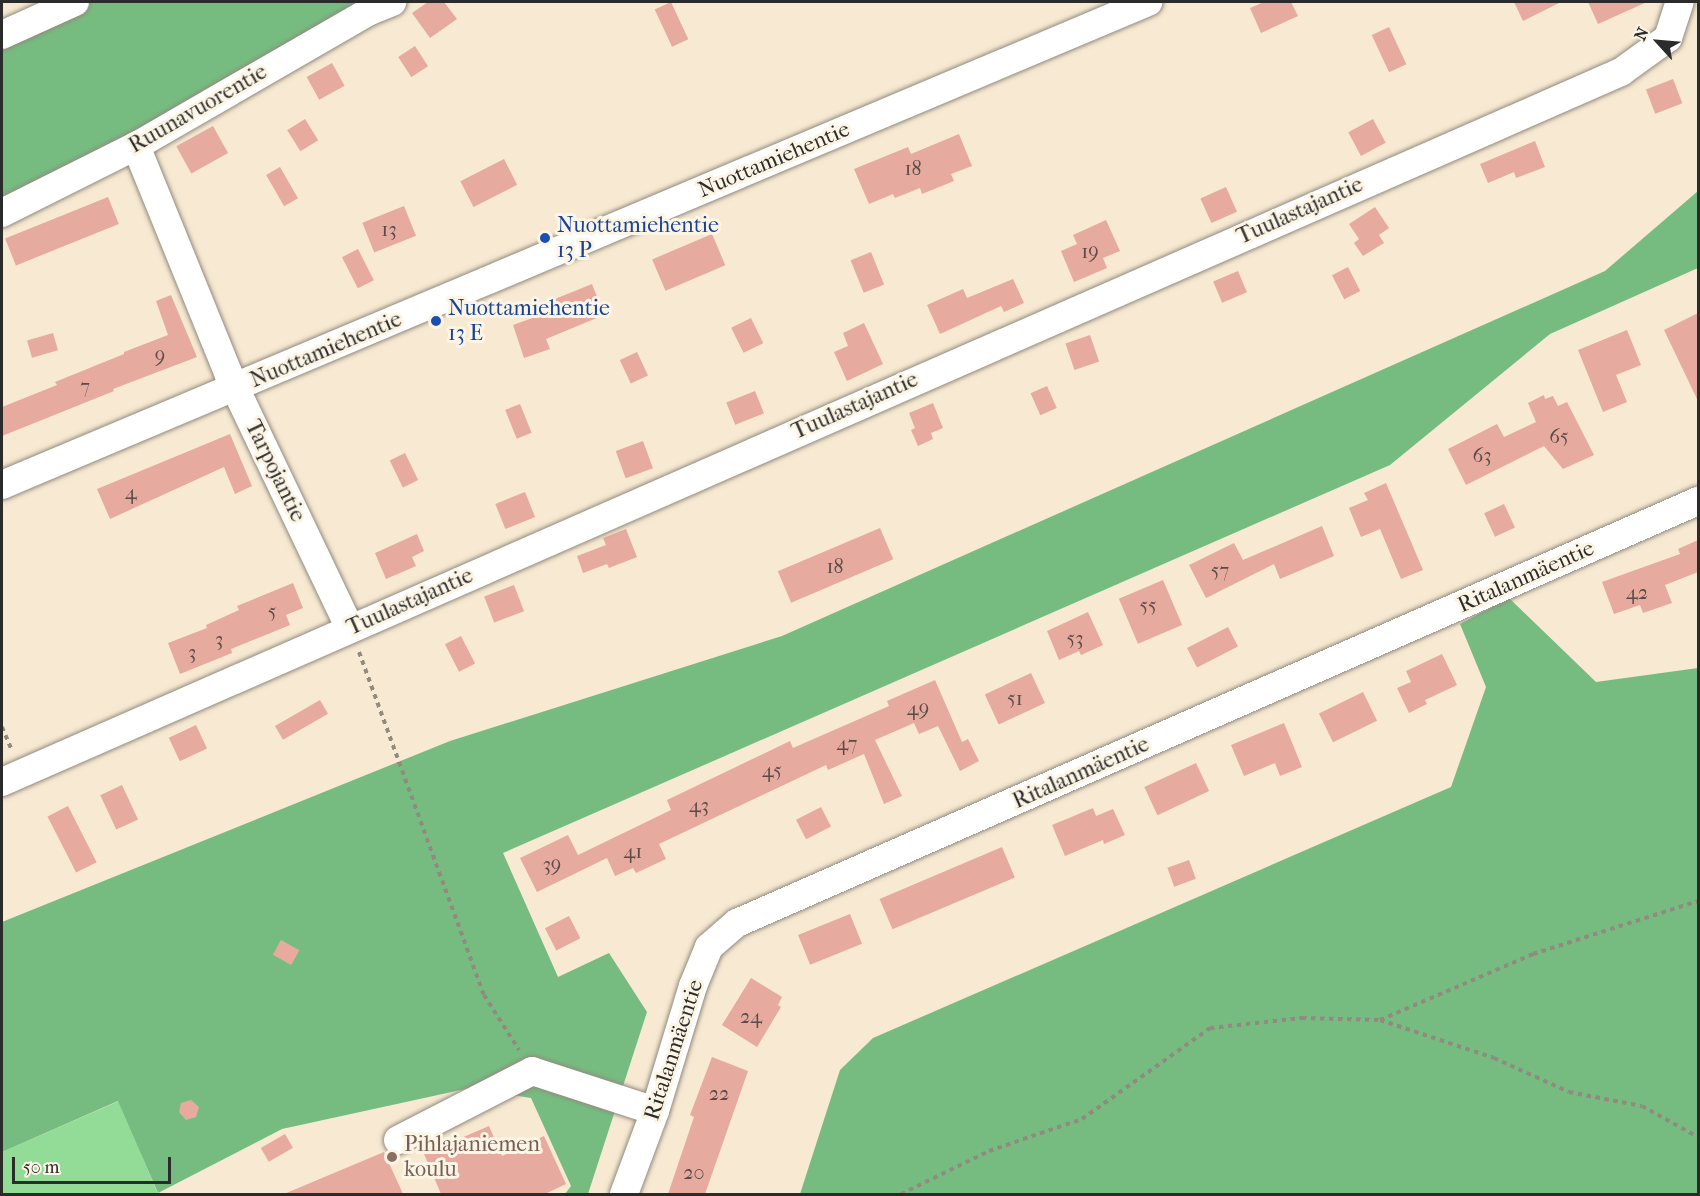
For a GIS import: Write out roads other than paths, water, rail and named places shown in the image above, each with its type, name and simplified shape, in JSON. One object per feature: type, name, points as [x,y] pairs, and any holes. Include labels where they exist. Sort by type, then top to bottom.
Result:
[{"type":"street","points":[[2,35],[75,2]]},
{"type":"street","name":"Ruunavuorentie","points":[[2,213],[136,146],[370,11],[392,2]]},
{"type":"street","name":"Nuottamiehentie","points":[[2,485],[1148,2]]},
{"type":"street","name":"Tuulastajantie","points":[[2,782],[1621,72],[1668,39],[1680,2]]},
{"type":"street","name":"Tarpojantie","points":[[136,146],[235,388],[350,629]]},
{"type":"street","name":"Ritalanmäentie","points":[[624,1194],[655,1111],[693,986],[709,946],[738,923],[1698,501]]},
{"type":"street","points":[[399,1140],[532,1071],[655,1111]]},
{"type":"place","name":"Nuottamiehentie 13 P","points":[[545,238]]},
{"type":"place","name":"Nuottamiehentie 13 E","points":[[436,321]]},
{"type":"place","name":"Pihlajaniemen koulu","points":[[392,1157]]}]
